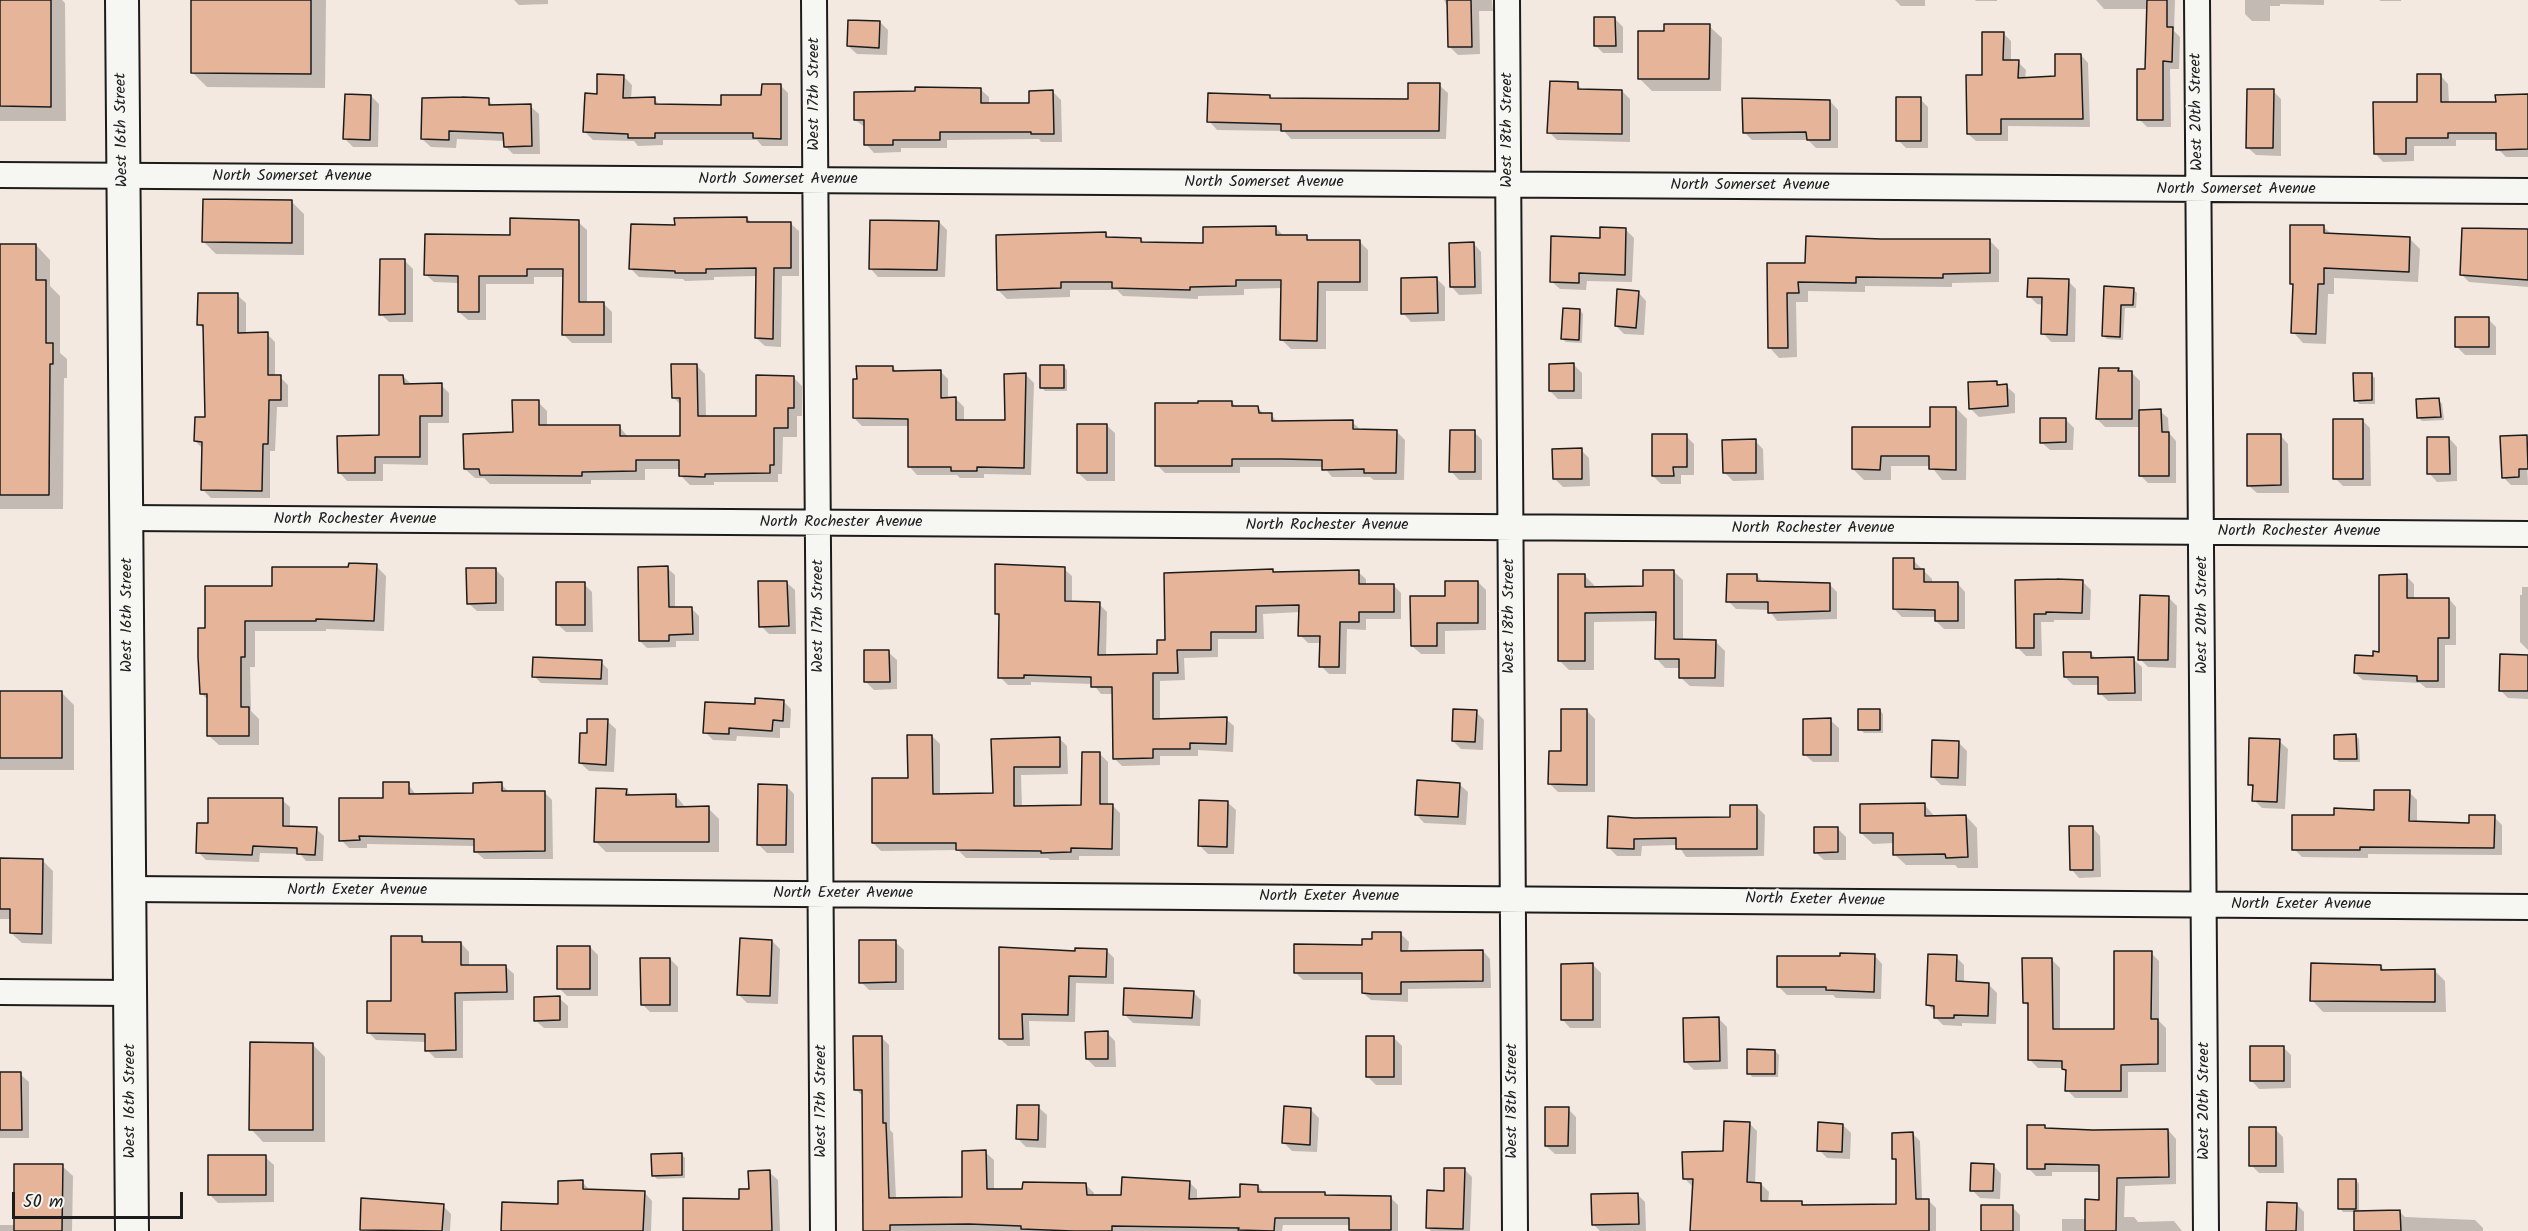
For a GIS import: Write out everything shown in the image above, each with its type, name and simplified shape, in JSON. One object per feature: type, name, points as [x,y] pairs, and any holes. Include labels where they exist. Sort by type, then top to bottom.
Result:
[{"type":"main road","name":"West 16th Street","points":[[122,0],[132,1231]]},
{"type":"street","name":"West 17th Street","points":[[814,0],[823,1231]]},
{"type":"street","name":"West 18th Street","points":[[1507,0],[1515,1231]]},
{"type":"street","name":"West 20th Street","points":[[2197,0],[2206,1231]]},
{"type":"street","name":"North Somerset Avenue","points":[[0,175],[2528,192]]},
{"type":"street","name":"North Rochester Avenue","points":[[127,518],[2528,534]]},
{"type":"street","name":"North Exeter Avenue","points":[[129,889],[2528,907]]},
{"type":"street","points":[[0,992],[130,993]]},
{"type":"building","points":[[0,0],[51,0],[51,107],[0,106]]},
{"type":"building","points":[[191,0],[311,0],[311,74],[191,73]]},
{"type":"building","points":[[1447,0],[1471,0],[1472,47],[1448,47]]},
{"type":"building","points":[[2147,0],[2167,0],[2167,27],[2173,27],[2172,62],[2163,61],[2163,120],[2137,120],[2137,69],[2145,69]]},
{"type":"building","points":[[1594,17],[1615,17],[1616,46],[1594,46]]},
{"type":"building","points":[[848,20],[880,21],[879,48],[847,46]]},
{"type":"building","points":[[1664,24],[1710,24],[1709,79],[1638,79],[1638,31],[1664,31]]},
{"type":"building","points":[[1982,32],[2004,32],[2003,60],[2019,60],[2018,78],[2055,76],[2055,54],[2081,54],[2083,119],[2001,119],[2001,134],[1967,134],[1966,75],[1982,75]]},
{"type":"building","points":[[597,74],[624,75],[623,98],[655,97],[655,104],[721,105],[721,95],[761,95],[762,84],[781,84],[781,139],[753,138],[753,133],[655,133],[655,138],[628,138],[628,134],[583,132],[585,93],[597,94]]},
{"type":"building","points":[[2417,74],[2441,74],[2441,102],[2496,102],[2495,95],[2528,94],[2528,149],[2496,150],[2496,133],[2448,133],[2448,138],[2406,138],[2406,154],[2374,154],[2373,102],[2417,102]]},
{"type":"building","points":[[1550,81],[1578,82],[1578,89],[1622,90],[1622,134],[1547,133]]},
{"type":"building","points":[[1408,83],[1440,83],[1439,131],[1281,131],[1281,124],[1207,122],[1208,93],[1270,95],[1270,98],[1408,99]]},
{"type":"building","points":[[915,87],[981,88],[981,103],[1029,103],[1029,91],[1053,90],[1054,134],[940,132],[940,140],[893,140],[893,145],[864,145],[864,120],[854,120],[854,92],[915,91]]},
{"type":"building","points":[[2247,89],[2274,89],[2273,148],[2246,148]]},
{"type":"building","points":[[345,94],[371,95],[370,140],[343,139]]},
{"type":"building","points":[[1896,97],[1921,97],[1921,141],[1896,141]]},
{"type":"building","points":[[422,98],[489,98],[489,105],[531,104],[532,146],[504,147],[503,133],[449,131],[449,140],[421,139]]},
{"type":"building","points":[[1742,98],[1830,100],[1830,140],[1807,140],[1806,132],[1743,133]]},
{"type":"building","points":[[203,199],[292,200],[292,243],[202,242]]},
{"type":"building","points":[[747,217],[747,222],[791,222],[791,268],[774,268],[773,339],[755,338],[756,268],[706,269],[706,273],[629,269],[631,224],[675,225],[674,218]]},
{"type":"building","points":[[510,218],[579,220],[579,302],[604,302],[604,335],[562,335],[563,269],[527,269],[527,276],[479,276],[479,312],[458,312],[458,276],[424,275],[425,234],[510,235]]},
{"type":"building","points":[[870,220],[939,221],[937,270],[869,269]]},
{"type":"building","points":[[2290,225],[2324,225],[2324,233],[2410,237],[2409,272],[2324,268],[2324,284],[2318,284],[2316,334],[2291,333],[2293,284],[2290,284]]},
{"type":"building","points":[[1276,226],[1276,235],[1307,235],[1307,240],[1360,240],[1360,282],[1318,282],[1317,341],[1280,340],[1281,280],[1236,280],[1236,286],[1190,287],[1190,290],[1112,288],[1112,282],[1061,282],[1061,288],[997,290],[996,235],[1106,232],[1106,237],[1141,238],[1141,242],[1203,243],[1203,227]]},
{"type":"building","points":[[1600,227],[1626,228],[1625,275],[1579,273],[1579,283],[1550,282],[1551,236],[1600,238]]},
{"type":"building","points":[[2462,228],[2528,229],[2528,280],[2460,275]]},
{"type":"building","points":[[1806,236],[1990,239],[1990,273],[1943,274],[1943,278],[1856,277],[1856,283],[1798,282],[1799,293],[1787,293],[1788,348],[1768,348],[1767,263],[1805,263]]},
{"type":"building","points":[[1474,242],[1475,287],[1450,287],[1449,243]]},
{"type":"building","points":[[0,244],[36,244],[36,280],[46,280],[46,343],[53,343],[53,364],[50,364],[49,495],[0,495]]},
{"type":"building","points":[[380,259],[405,259],[405,314],[379,315]]},
{"type":"building","points":[[1437,277],[1438,313],[1401,314],[1401,278]]},
{"type":"building","points":[[2028,278],[2069,279],[2067,335],[2041,334],[2042,297],[2027,297]]},
{"type":"building","points":[[2104,286],[2134,288],[2133,305],[2121,305],[2120,337],[2102,336]]},
{"type":"building","points":[[1617,289],[1639,291],[1636,328],[1615,326]]},
{"type":"building","points":[[198,293],[238,293],[238,333],[268,332],[268,375],[281,375],[281,400],[269,400],[268,444],[263,444],[262,491],[201,490],[202,442],[194,441],[195,417],[205,417],[203,325],[197,325]]},
{"type":"building","points":[[1563,308],[1580,309],[1579,340],[1561,339]]},
{"type":"building","points":[[2455,317],[2489,317],[2489,347],[2455,347]]},
{"type":"building","points":[[1574,363],[1574,391],[1549,391],[1549,364]]},
{"type":"building","points":[[671,364],[697,364],[698,416],[756,416],[756,375],[794,376],[794,408],[788,408],[788,428],[774,428],[774,465],[770,465],[770,473],[705,474],[705,477],[679,476],[679,460],[636,460],[636,471],[582,472],[582,476],[480,475],[479,469],[464,469],[463,434],[513,432],[512,400],[539,400],[539,425],[620,425],[620,436],[680,436],[680,398],[672,398]]},
{"type":"building","points":[[1040,365],[1064,365],[1064,388],[1040,388]]},
{"type":"building","points":[[856,366],[893,366],[893,371],[941,370],[941,398],[956,397],[956,420],[1005,420],[1004,374],[1026,373],[1024,468],[977,467],[977,471],[951,471],[951,467],[908,467],[908,419],[853,418],[853,379],[857,379]]},
{"type":"building","points":[[2099,368],[2119,368],[2118,371],[2132,371],[2132,419],[2096,419]]},
{"type":"building","points":[[2353,373],[2372,373],[2372,400],[2354,401]]},
{"type":"building","points":[[379,375],[403,375],[404,384],[442,383],[442,416],[420,416],[420,457],[375,457],[375,473],[338,473],[337,436],[379,435]]},
{"type":"building","points":[[1997,381],[1997,385],[2007,384],[2008,406],[1969,409],[1968,382]]},
{"type":"building","points":[[2439,398],[2441,417],[2417,418],[2416,399]]},
{"type":"building","points":[[1198,401],[1232,401],[1232,406],[1258,406],[1259,413],[1272,413],[1272,421],[1353,420],[1353,429],[1397,430],[1396,473],[1364,473],[1364,469],[1322,470],[1322,460],[1232,459],[1232,466],[1155,466],[1155,403],[1198,403]]},
{"type":"building","points":[[1930,407],[1956,407],[1956,470],[1929,469],[1929,456],[1881,456],[1880,470],[1852,469],[1852,427],[1930,427]]},
{"type":"building","points":[[2161,409],[2162,432],[2169,432],[2169,476],[2139,476],[2139,410]]},
{"type":"building","points":[[2040,418],[2066,418],[2066,442],[2040,443]]},
{"type":"building","points":[[2333,419],[2363,419],[2363,479],[2333,479]]},
{"type":"building","points":[[1077,424],[1107,424],[1107,473],[1077,473]]},
{"type":"building","points":[[1450,430],[1475,430],[1475,472],[1449,472]]},
{"type":"building","points":[[1652,434],[1687,434],[1687,467],[1673,467],[1674,476],[1652,476]]},
{"type":"building","points":[[2247,434],[2281,434],[2281,485],[2247,486]]},
{"type":"building","points":[[2527,435],[2528,469],[2519,469],[2519,477],[2502,478],[2500,436]]},
{"type":"building","points":[[2427,437],[2449,437],[2450,474],[2427,474]]},
{"type":"building","points":[[1756,439],[1756,473],[1723,473],[1722,440]]},
{"type":"building","points":[[1582,448],[1582,479],[1553,479],[1552,449]]},
{"type":"building","points":[[1893,558],[1914,558],[1914,569],[1924,569],[1924,582],[1958,582],[1958,621],[1935,621],[1935,610],[1893,609]]},
{"type":"building","points":[[349,563],[377,564],[374,621],[316,619],[316,621],[245,621],[245,657],[241,657],[241,707],[249,707],[249,736],[207,736],[207,694],[200,694],[198,657],[198,628],[205,628],[205,586],[272,586],[272,567],[348,567]]},
{"type":"building","points":[[995,564],[1065,567],[1065,601],[1100,602],[1098,655],[1157,654],[1157,640],[1165,640],[1164,573],[1273,569],[1273,572],[1359,570],[1359,584],[1394,584],[1394,612],[1359,612],[1359,622],[1340,622],[1339,667],[1319,667],[1320,636],[1298,636],[1299,605],[1256,606],[1256,632],[1211,632],[1211,650],[1177,650],[1178,673],[1153,673],[1153,719],[1227,717],[1226,744],[1190,743],[1190,749],[1153,749],[1153,758],[1113,759],[1112,687],[1091,687],[1091,677],[1024,675],[1024,678],[998,678],[999,614],[995,614]]},
{"type":"building","points":[[668,566],[669,607],[692,607],[693,634],[669,635],[669,641],[639,641],[638,567]]},
{"type":"building","points":[[466,568],[496,568],[496,603],[467,604]]},
{"type":"building","points":[[1643,570],[1674,570],[1674,639],[1716,640],[1715,678],[1679,678],[1679,659],[1655,659],[1656,612],[1585,613],[1585,661],[1558,661],[1558,574],[1585,574],[1585,587],[1643,586]]},
{"type":"building","points":[[1727,574],[1757,574],[1757,581],[1830,583],[1830,611],[1768,613],[1768,602],[1726,602]]},
{"type":"building","points":[[2407,574],[2407,598],[2449,598],[2449,638],[2438,638],[2438,681],[2417,681],[2417,676],[2354,673],[2355,655],[2373,656],[2373,651],[2379,652],[2379,575]]},
{"type":"building","points":[[2015,580],[2083,580],[2082,613],[2034,614],[2034,648],[2016,648]]},
{"type":"building","points":[[758,581],[787,581],[789,626],[759,627]]},
{"type":"building","points":[[1445,581],[1478,581],[1478,623],[1437,623],[1437,646],[1411,646],[1410,596],[1445,596]]},
{"type":"building","points":[[556,582],[585,582],[585,625],[556,625]]},
{"type":"building","points":[[2140,595],[2169,596],[2168,660],[2138,660]]},
{"type":"building","points":[[864,650],[889,650],[890,682],[864,682]]},
{"type":"building","points":[[2063,652],[2091,652],[2091,658],[2134,657],[2135,693],[2098,694],[2098,677],[2064,677]]},
{"type":"building","points":[[2500,654],[2528,655],[2528,691],[2499,691]]},
{"type":"building","points":[[533,657],[602,660],[601,679],[532,677]]},
{"type":"building","points":[[0,691],[62,691],[62,758],[0,758]]},
{"type":"building","points":[[755,698],[784,700],[783,721],[773,720],[772,731],[729,728],[729,734],[703,733],[705,702],[755,704]]},
{"type":"building","points":[[1453,709],[1477,710],[1475,742],[1452,741]]},
{"type":"building","points":[[1561,709],[1587,709],[1587,785],[1548,784],[1549,751],[1561,751]]},
{"type":"building","points":[[1858,709],[1880,709],[1880,730],[1858,730]]},
{"type":"building","points":[[1831,718],[1831,755],[1803,755],[1803,719]]},
{"type":"building","points":[[587,719],[608,719],[606,765],[579,763],[580,733],[587,733]]},
{"type":"building","points":[[2356,734],[2357,759],[2334,759],[2334,735]]},
{"type":"building","points":[[907,735],[932,735],[933,794],[993,793],[991,739],[1060,737],[1060,767],[1014,767],[1014,806],[1081,805],[1082,752],[1100,752],[1100,804],[1113,804],[1112,849],[1071,848],[1071,852],[1041,853],[1041,851],[956,850],[956,843],[872,843],[872,778],[908,778]]},
{"type":"building","points":[[2249,738],[2280,739],[2277,802],[2252,801],[2253,785],[2248,785]]},
{"type":"building","points":[[1932,740],[1959,741],[1958,778],[1931,777]]},
{"type":"building","points":[[1417,780],[1460,783],[1458,817],[1415,815]]},
{"type":"building","points":[[383,782],[409,782],[409,794],[473,793],[473,783],[502,782],[502,791],[545,791],[545,851],[474,852],[474,839],[359,836],[360,840],[339,841],[339,798],[383,798]]},
{"type":"building","points":[[758,784],[787,785],[786,845],[757,845]]},
{"type":"building","points":[[596,788],[627,789],[626,795],[676,794],[676,807],[709,806],[709,842],[594,842]]},
{"type":"building","points":[[2374,790],[2410,790],[2409,821],[2469,823],[2469,815],[2495,815],[2494,848],[2360,847],[2360,850],[2292,850],[2292,815],[2334,815],[2334,808],[2374,810]]},
{"type":"building","points":[[208,798],[283,798],[283,826],[317,827],[315,855],[297,854],[297,848],[253,846],[252,855],[196,853],[197,823],[208,823]]},
{"type":"building","points":[[1199,800],[1228,801],[1227,847],[1198,846]]},
{"type":"building","points":[[1925,803],[1925,816],[1966,815],[1968,857],[1946,858],[1945,854],[1893,855],[1893,833],[1860,833],[1860,804]]},
{"type":"building","points":[[1730,805],[1757,805],[1757,849],[1676,849],[1676,838],[1634,839],[1634,849],[1607,848],[1608,816],[1730,817]]},
{"type":"building","points":[[2069,826],[2093,826],[2093,870],[2070,870]]},
{"type":"building","points":[[1814,827],[1838,827],[1838,852],[1814,853]]},
{"type":"building","points":[[0,858],[43,859],[42,934],[10,933],[10,909],[0,909]]},
{"type":"building","points":[[1372,932],[1401,932],[1401,951],[1483,950],[1483,981],[1401,982],[1401,994],[1372,994],[1362,993],[1362,973],[1294,973],[1294,944],[1362,945],[1362,939],[1372,939]]},
{"type":"building","points":[[391,936],[422,936],[422,942],[461,942],[461,965],[506,965],[507,992],[455,993],[456,1050],[425,1051],[425,1034],[367,1033],[367,1001],[391,1001]]},
{"type":"building","points":[[740,938],[772,940],[770,996],[737,995]]},
{"type":"building","points":[[859,940],[896,940],[896,982],[859,983]]},
{"type":"building","points":[[557,946],[590,946],[590,989],[557,989]]},
{"type":"building","points":[[999,947],[1075,951],[1075,948],[1107,949],[1106,977],[1069,976],[1068,1015],[1022,1014],[1023,1039],[999,1039]]},
{"type":"building","points":[[2114,951],[2152,951],[2151,1019],[2158,1019],[2158,1064],[2121,1065],[2121,1091],[2065,1091],[2066,1070],[2062,1069],[2062,1061],[2028,1060],[2028,1003],[2023,1003],[2022,958],[2052,958],[2053,1029],[2114,1029]]},
{"type":"building","points":[[1840,953],[1875,954],[1874,992],[1826,990],[1826,987],[1777,987],[1777,956],[1840,956]]},
{"type":"building","points":[[1928,954],[1957,955],[1956,981],[1989,983],[1988,1016],[1954,1015],[1954,1018],[1934,1018],[1934,1006],[1926,1005]]},
{"type":"building","points":[[640,958],[670,958],[670,1005],[641,1005]]},
{"type":"building","points":[[1593,963],[1593,1020],[1561,1020],[1561,964]]},
{"type":"building","points":[[2311,963],[2381,965],[2381,970],[2435,969],[2435,1002],[2310,1001]]},
{"type":"building","points":[[1124,988],[1194,991],[1192,1018],[1123,1015]]},
{"type":"building","points":[[560,996],[560,1020],[534,1021],[534,997]]},
{"type":"building","points":[[1719,1017],[1720,1061],[1684,1062],[1683,1018]]},
{"type":"building","points":[[1108,1031],[1108,1059],[1086,1059],[1085,1032]]},
{"type":"building","points":[[853,1036],[882,1036],[883,1123],[886,1123],[889,1198],[962,1197],[962,1151],[986,1150],[987,1189],[1022,1189],[1023,1182],[1086,1183],[1087,1195],[1121,1195],[1122,1177],[1190,1181],[1189,1199],[1240,1197],[1240,1184],[1258,1185],[1258,1192],[1325,1192],[1325,1195],[1391,1196],[1391,1230],[1349,1230],[1349,1218],[1275,1218],[1274,1231],[1238,1230],[1239,1228],[1112,1226],[1112,1231],[1073,1231],[969,1224],[890,1225],[890,1231],[863,1231],[862,1090],[854,1090]]},
{"type":"building","points":[[1366,1036],[1394,1036],[1394,1077],[1366,1077]]},
{"type":"building","points":[[250,1042],[313,1043],[313,1130],[249,1130]]},
{"type":"building","points":[[2250,1046],[2284,1046],[2284,1081],[2250,1081]]},
{"type":"building","points":[[1747,1049],[1775,1050],[1775,1074],[1747,1074]]},
{"type":"building","points":[[0,1072],[21,1072],[22,1130],[0,1130]]},
{"type":"building","points":[[1017,1105],[1039,1105],[1038,1140],[1016,1139]]},
{"type":"building","points":[[1284,1106],[1311,1108],[1310,1145],[1282,1143]]},
{"type":"building","points":[[1545,1107],[1569,1107],[1568,1146],[1545,1146]]},
{"type":"building","points":[[1724,1121],[1750,1122],[1747,1182],[1761,1183],[1761,1201],[1802,1201],[1802,1205],[1896,1204],[1896,1159],[1892,1159],[1892,1133],[1913,1132],[1916,1199],[1929,1199],[1929,1231],[1690,1231],[1693,1179],[1683,1179],[1682,1152],[1723,1151]]},
{"type":"building","points":[[1818,1122],[1843,1124],[1842,1152],[1817,1151]]},
{"type":"building","points":[[2027,1125],[2093,1130],[2168,1129],[2169,1177],[2117,1178],[2116,1231],[2085,1231],[2085,1199],[2099,1200],[2099,1165],[2045,1164],[2045,1169],[2027,1169]]},
{"type":"building","points":[[2249,1127],[2276,1127],[2276,1166],[2249,1166]]},
{"type":"building","points":[[682,1153],[682,1175],[652,1176],[651,1154]]},
{"type":"building","points":[[208,1155],[266,1155],[266,1195],[208,1195]]},
{"type":"building","points":[[1971,1163],[1994,1164],[1993,1191],[1970,1191]]},
{"type":"building","points":[[14,1164],[63,1164],[62,1231],[14,1231]]},
{"type":"building","points":[[1444,1168],[1465,1168],[1463,1229],[1426,1228],[1427,1190],[1444,1191]]},
{"type":"building","points":[[770,1170],[772,1231],[683,1231],[683,1198],[739,1199],[739,1189],[749,1189],[748,1171]]},
{"type":"building","points":[[2338,1179],[2356,1179],[2356,1209],[2338,1209]]},
{"type":"building","points":[[583,1180],[583,1189],[645,1191],[643,1231],[501,1231],[502,1202],[558,1204],[558,1181]]},
{"type":"building","points":[[1638,1193],[1639,1224],[1592,1225],[1591,1194]]},
{"type":"building","points":[[361,1198],[444,1204],[442,1231],[360,1230]]},
{"type":"building","points":[[2267,1202],[2297,1203],[2296,1231],[2266,1231]]},
{"type":"building","points":[[1981,1205],[2013,1205],[2013,1231],[1981,1231]]},
{"type":"building","points":[[2400,1210],[2401,1231],[2354,1231],[2354,1211]]}]
